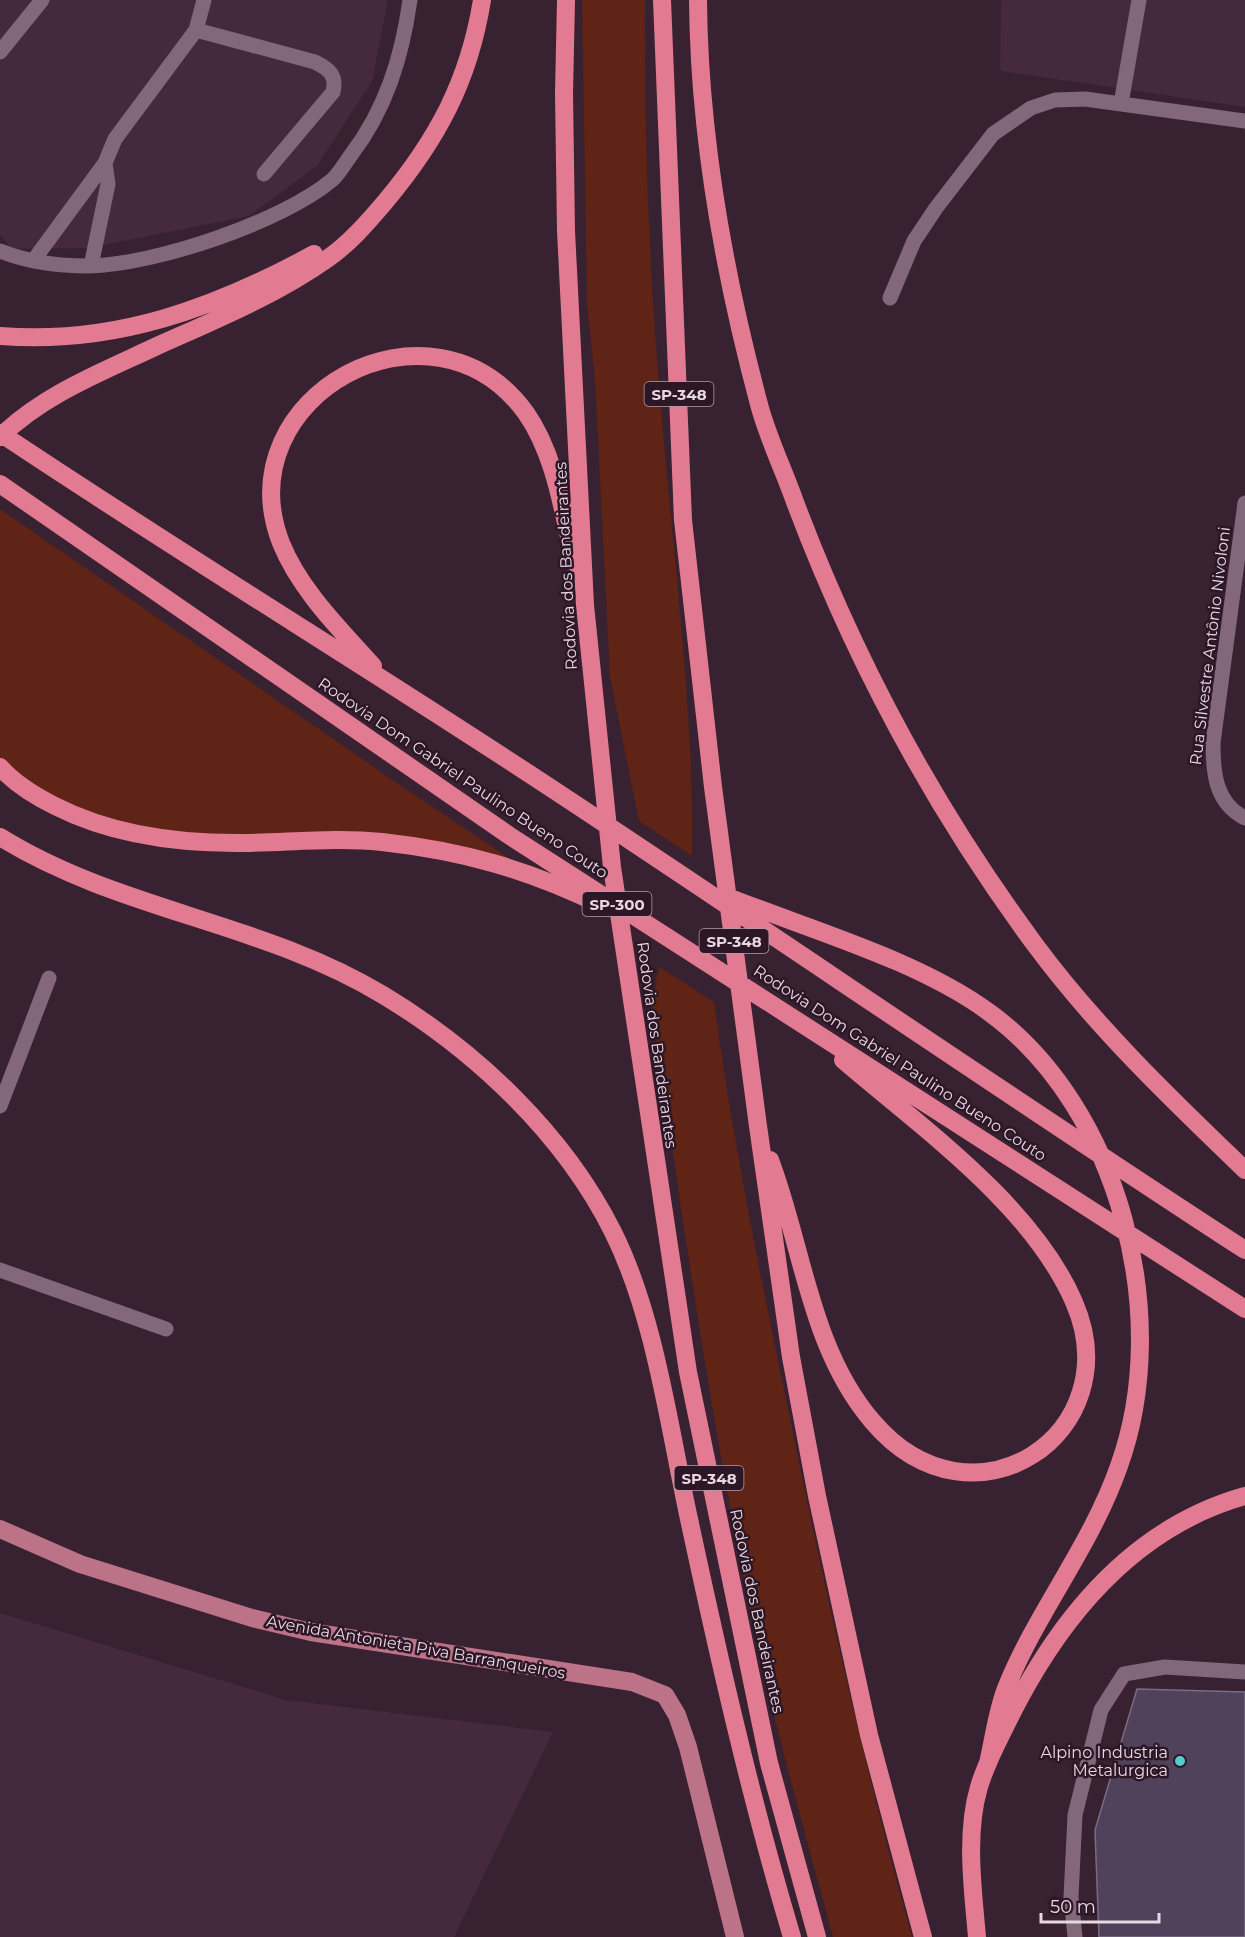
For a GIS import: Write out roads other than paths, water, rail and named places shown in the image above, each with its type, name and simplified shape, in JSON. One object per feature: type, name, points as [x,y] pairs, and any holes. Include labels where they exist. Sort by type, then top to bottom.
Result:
[{"type":"highway","points":[[0,435],[65,389],[246,307],[328,258],[365,225],[418,164],[444,121],[477,35],[482,0]]},
{"type":"highway","name":"Rodovia dos Bandeirantes","points":[[566,0],[564,93],[566,231],[585,605],[597,732],[633,1012],[687,1372],[769,1763],[817,1937]]},
{"type":"highway","name":"SP-348","points":[[662,0],[683,520],[713,787],[758,1126],[791,1357],[818,1496],[869,1735],[923,1937]]},
{"type":"highway","points":[[698,0],[702,86],[710,158],[731,281],[761,410],[811,545],[879,695],[958,831],[1037,947],[1145,1074],[1245,1170]]},
{"type":"highway","points":[[0,336],[72,338],[179,314],[232,296],[365,225]]},
{"type":"highway","points":[[388,682],[321,608],[292,566],[280,542],[272,511],[275,464],[300,412],[318,392],[342,374],[366,364],[405,356],[442,358],[479,372],[508,393],[525,412],[538,432],[549,459],[585,605]]},
{"type":"highway","name":"Rodovia Dom Gabriel Paulino Bueno Couto","points":[[0,435],[142,528],[388,682],[1009,1096],[1245,1250]]},
{"type":"highway","name":"Rodovia Dom Gabriel Paulino Bueno Couto","points":[[0,484],[500,829],[790,1013],[1245,1308]]},
{"type":"highway","points":[[0,767],[35,796],[79,818],[131,832],[179,840],[236,843],[339,840],[380,842],[489,860],[549,880],[674,940]]},
{"type":"highway","points":[[0,837],[62,870],[112,892],[266,939],[318,960],[380,993],[435,1028],[496,1081],[550,1138],[613,1232],[640,1302],[705,1596],[792,1937]]},
{"type":"highway","points":[[689,882],[886,958],[939,982],[990,1012],[1025,1042],[1045,1064],[1075,1108],[1107,1172],[1121,1211],[1139,1301],[1141,1341],[1136,1395],[1126,1447],[1102,1512],[1006,1689],[988,1763]]},
{"type":"highway","points":[[758,1126],[786,1202],[803,1281],[824,1337],[848,1387],[873,1423],[903,1450],[932,1467],[965,1473],[994,1472],[1010,1468],[1026,1460],[1055,1436],[1069,1416],[1082,1387],[1085,1347],[1075,1304],[1056,1264],[1018,1216],[957,1158],[790,1013]]},
{"type":"highway","points":[[977,1937],[973,1890],[972,1826],[978,1788],[1021,1695],[1058,1634],[1092,1592],[1127,1558],[1168,1528],[1198,1513],[1245,1496]]},
{"type":"main road","name":"Avenida Antonieta Piva Barranqueiros","points":[[0,1529],[80,1564],[252,1618],[311,1632],[632,1682],[665,1695],[677,1715],[688,1747],[735,1937]]},
{"type":"street","points":[[0,52],[42,0]]},
{"type":"street","points":[[33,261],[105,163],[115,139],[196,30],[204,0]]},
{"type":"street","points":[[0,251],[33,261],[91,266],[182,249],[227,235],[287,208],[332,180],[364,139],[388,94],[404,43],[410,0]]},
{"type":"street","points":[[1121,104],[1139,0]]},
{"type":"street","points":[[196,30],[315,62],[329,69],[335,82],[333,92],[264,174]]},
{"type":"street","points":[[890,298],[920,233],[936,208],[993,134],[1031,108],[1055,100],[1085,99],[1245,121]]},
{"type":"street","points":[[91,266],[108,184],[105,163]]},
{"type":"street","name":"Rua Silvestre Antônio Nivoloni","points":[[1245,503],[1214,743],[1213,775],[1220,793],[1230,806],[1245,818]]},
{"type":"street","points":[[0,1106],[49,978]]},
{"type":"street","points":[[0,1270],[166,1329]]},
{"type":"street","points":[[1075,1937],[1071,1897],[1074,1815],[1101,1710],[1124,1674],[1165,1667],[1245,1672]]},
{"type":"place","name":"Alpino Industria Metalurgica","points":[[1180,1761]]}]
